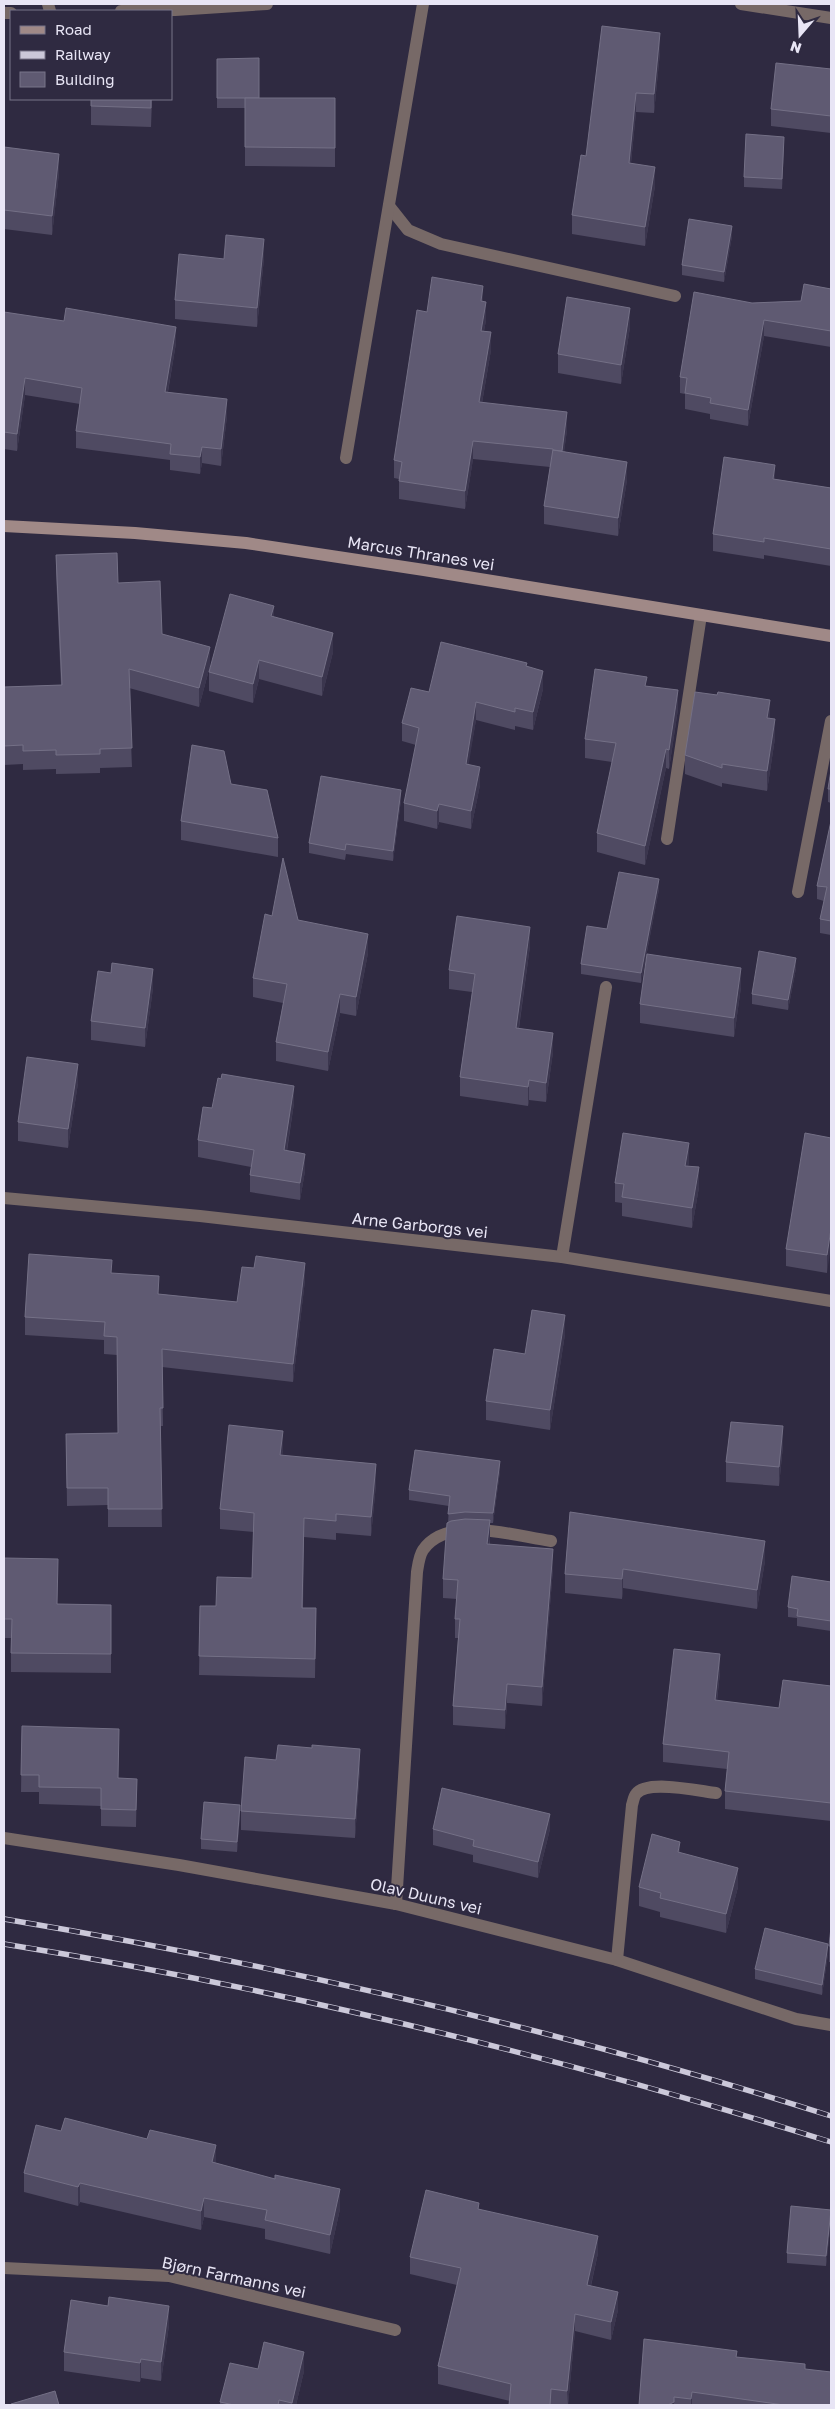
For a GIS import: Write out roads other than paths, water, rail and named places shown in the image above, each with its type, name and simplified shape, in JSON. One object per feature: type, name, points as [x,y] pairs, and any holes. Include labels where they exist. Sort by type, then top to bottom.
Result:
[{"type":"main road","name":"Marcus Thranes vei","points":[[4,526],[136,533],[246,543],[831,636]]},
{"type":"street","points":[[172,10],[267,4]]},
{"type":"street","points":[[346,458],[423,4]]},
{"type":"street","points":[[740,4],[831,18]]},
{"type":"street","points":[[390,206],[408,230],[441,244],[675,296]]},
{"type":"street","points":[[667,839],[702,615]]},
{"type":"street","points":[[798,892],[831,721]]},
{"type":"street","points":[[562,1257],[606,987]]},
{"type":"street","name":"Arne Garborgs vei","points":[[4,1198],[200,1216],[562,1257],[831,1301]]},
{"type":"street","points":[[396,1904],[417,1572],[422,1552],[433,1539],[451,1531],[474,1530],[550,1542]]},
{"type":"street","points":[[617,1960],[632,1805],[636,1794],[644,1788],[660,1786],[716,1793]]},
{"type":"street","name":"Olav Duuns vei","points":[[4,1838],[179,1865],[396,1904],[617,1960],[796,2018],[831,2026]]},
{"type":"street","name":"Bjørn Farmanns vei","points":[[4,2268],[169,2276],[395,2330]]},
{"type":"railway","points":[[4,1919],[109,1937],[318,1979],[421,2003],[525,2028],[627,2056],[831,2116]]},
{"type":"railway","points":[[4,1944],[213,1982],[421,2028],[627,2082],[831,2142]]}]
